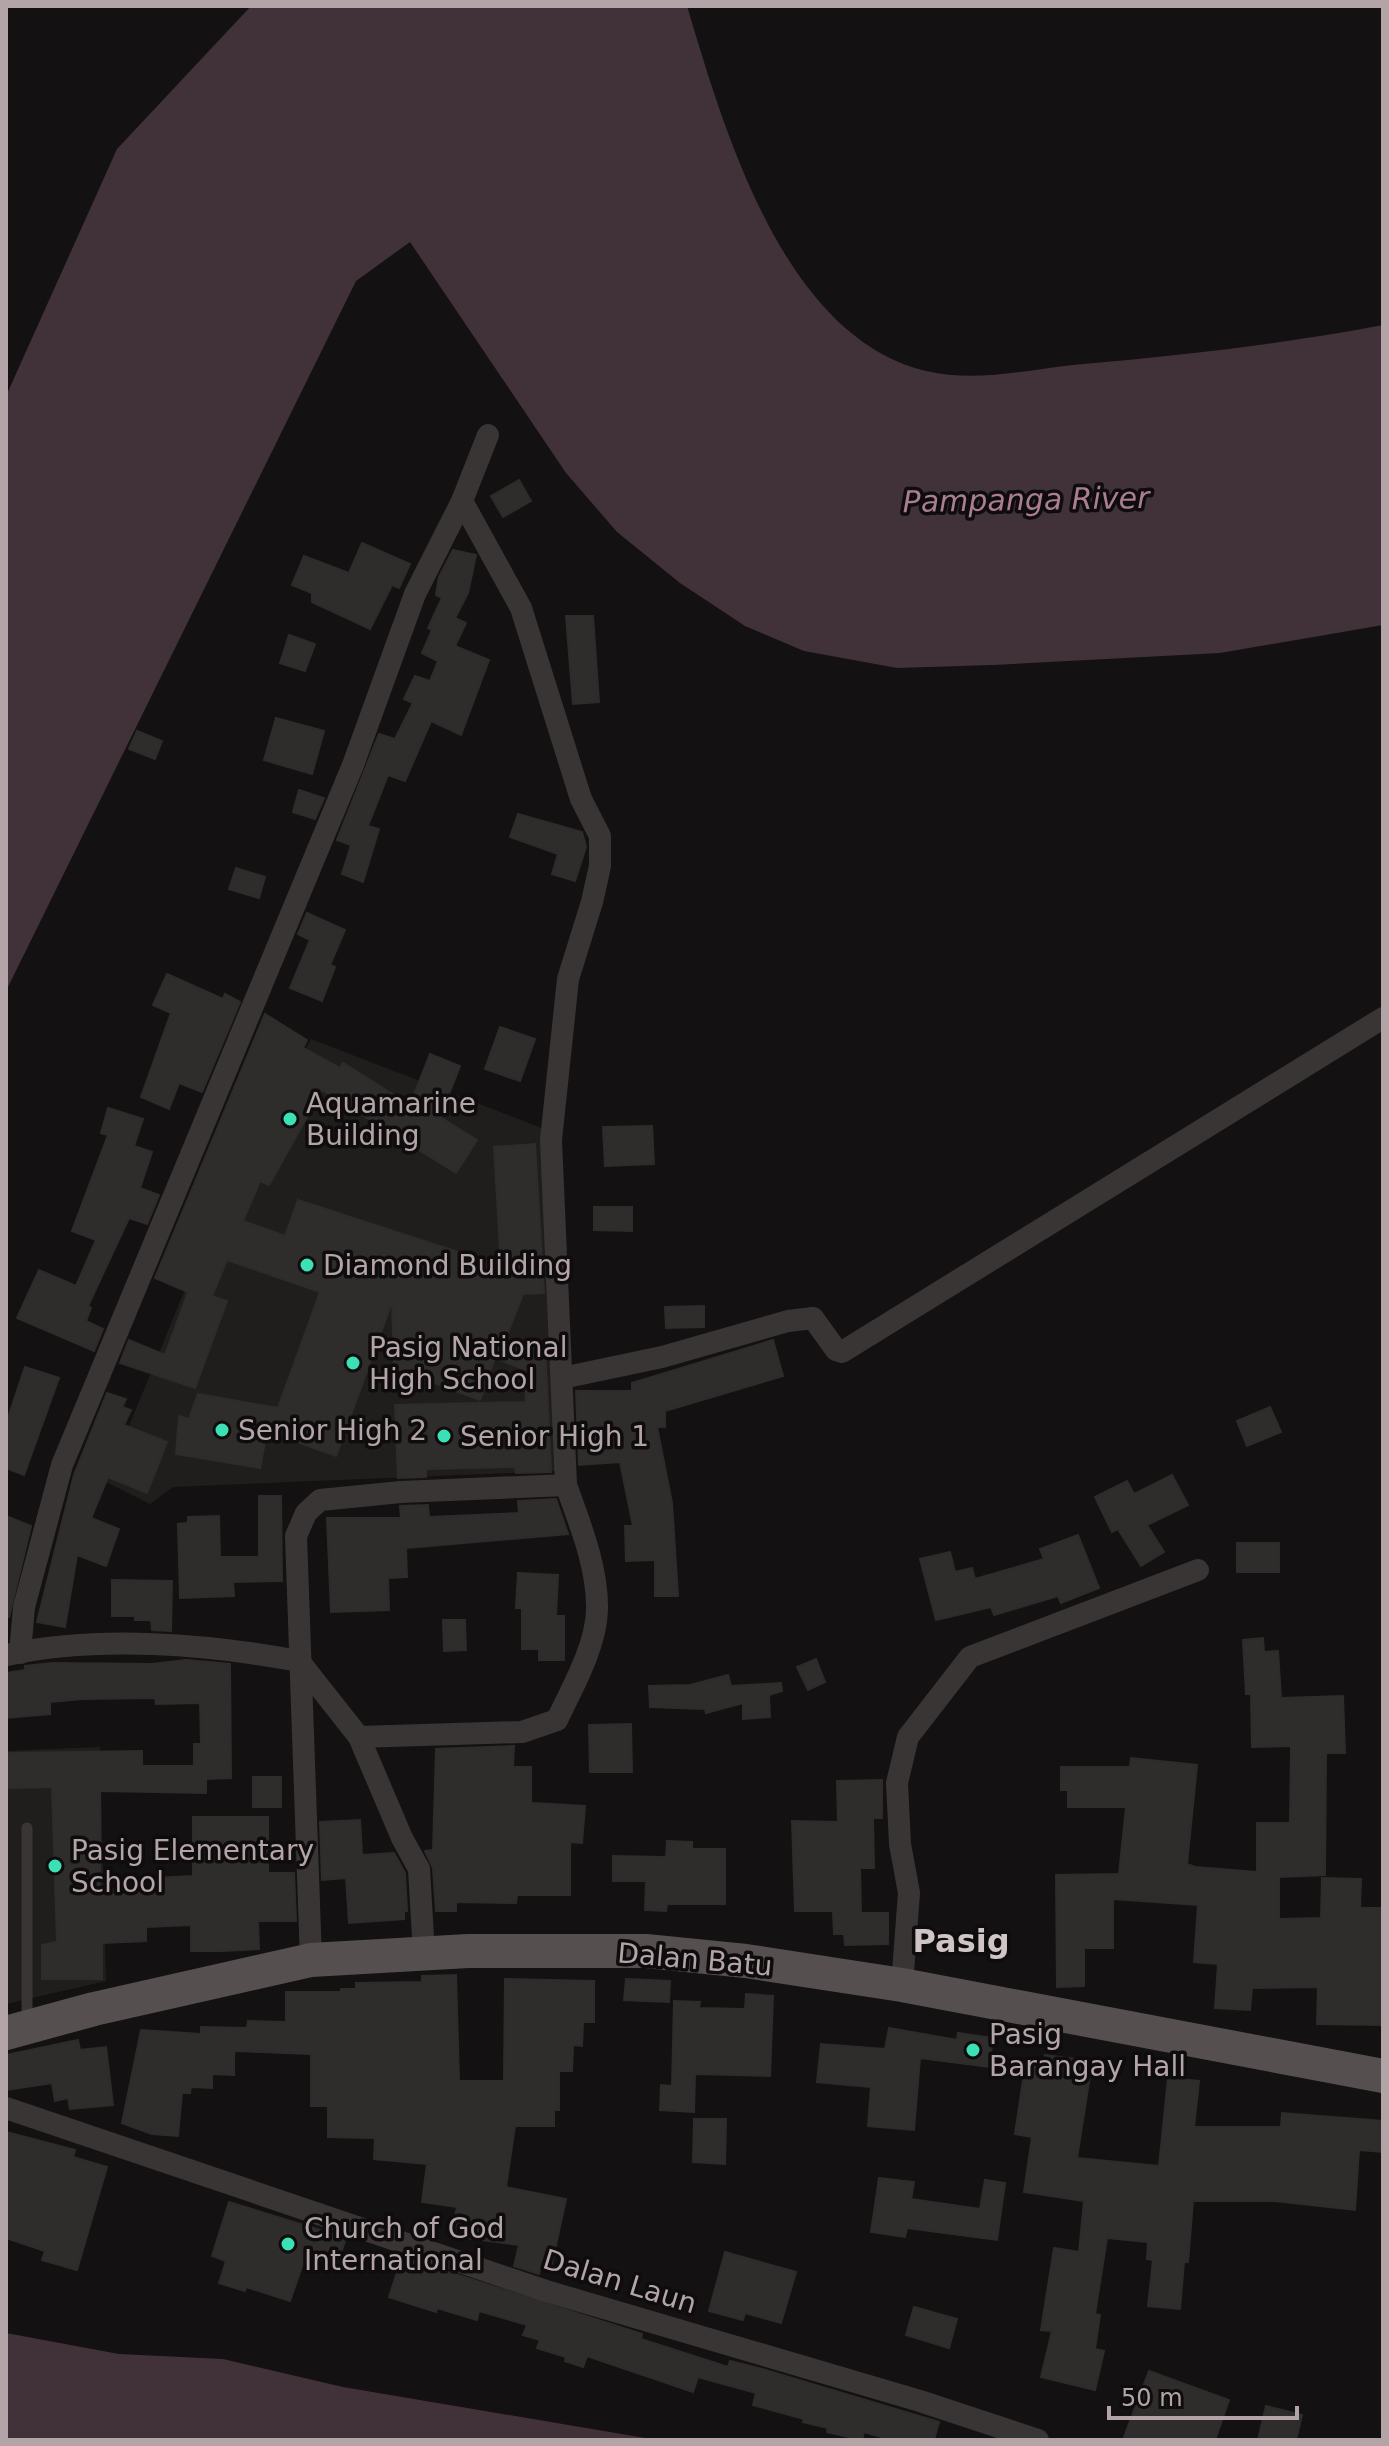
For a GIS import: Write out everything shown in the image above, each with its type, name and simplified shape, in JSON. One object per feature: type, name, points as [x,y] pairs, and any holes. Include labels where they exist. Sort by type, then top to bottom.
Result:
[{"type":"main road","name":"Dalan Batu","points":[[16,2030],[311,1960],[424,1954],[646,1951],[746,1961],[902,1985],[1383,2076]]},
{"type":"street","points":[[424,1954],[419,1869],[402,1838],[359,1737],[299,1661],[232,1648],[138,1643],[13,1654],[62,1465],[353,765],[415,594],[462,501],[488,435]]},
{"type":"street","points":[[359,1737],[522,1732],[557,1720],[590,1643],[597,1611],[584,1537],[566,1485],[551,1140],[568,979],[592,902],[600,866],[600,836],[581,799],[521,608],[462,501]]},
{"type":"street","points":[[562,1378],[813,1318],[836,1350],[842,1352],[1383,1018]]},
{"type":"street","points":[[311,1960],[296,1536],[306,1513],[320,1500],[401,1492],[566,1485]]},
{"type":"street","points":[[902,1985],[909,1893],[900,1844],[897,1783],[908,1737],[970,1657],[1198,1570]]},
{"type":"street","name":"Dalan Laun","points":[[6,2108],[546,2291],[920,2401],[1038,2440]]},
{"type":"lane","points":[[16,2030],[27,1828]]},
{"type":"shaded area","name":"Pasig National High School","points":[[311,1039],[544,1129],[555,1471],[173,1487],[150,1504],[106,1482],[221,1202]]},
{"type":"shaded area","name":"Pasig Elementary School","points":[[100,1747],[106,1981],[6,2004],[6,1751]]},
{"type":"water","name":"Pampanga River","points":[[251,6],[687,6],[741,167],[767,222],[797,273],[834,317],[876,351],[926,371],[966,376],[1004,374],[1233,348],[1383,325],[1383,625],[1220,653],[993,665],[897,668],[804,651],[745,626],[680,583],[617,532],[566,473],[410,242],[356,281],[6,991],[6,396],[117,149]]},
{"type":"water","points":[[6,2333],[119,2354],[223,2359],[343,2387],[657,2440],[6,2440]]},
{"type":"building","points":[[519,480],[531,501],[503,517],[491,496]]},
{"type":"building","points":[[362,543],[410,564],[399,588],[392,585],[370,629],[312,602],[312,593],[292,585],[304,556],[349,573]]},
{"type":"building","points":[[453,550],[476,555],[468,593],[455,618],[466,623],[455,646],[489,660],[461,735],[431,721],[405,781],[388,775],[368,826],[379,829],[363,882],[342,874],[351,845],[337,840],[379,734],[395,739],[413,703],[404,699],[415,676],[430,681],[438,661],[422,653],[432,630],[428,628],[442,598],[436,595],[439,577]]},
{"type":"building","points":[[566,616],[593,616],[599,702],[573,704]]},
{"type":"building","points":[[289,635],[315,644],[305,671],[280,663]]},
{"type":"building","points":[[276,718],[324,731],[312,774],[264,760]]},
{"type":"building","points":[[137,731],[162,741],[155,759],[129,749]]},
{"type":"building","points":[[299,790],[324,798],[315,819],[293,812]]},
{"type":"building","points":[[518,814],[582,832],[586,847],[575,881],[552,874],[558,854],[510,837]]},
{"type":"building","points":[[236,868],[265,877],[259,898],[229,889]]},
{"type":"building","points":[[307,913],[345,930],[330,965],[335,967],[322,1001],[290,988],[310,940],[298,934]]},
{"type":"building","points":[[167,974],[223,999],[225,994],[240,1002],[202,1092],[179,1083],[169,1109],[141,1097],[171,1013],[153,1005]]},
{"type":"building","points":[[265,1014],[307,1040],[303,1048],[340,1068],[343,1063],[410,1105],[430,1054],[460,1066],[440,1117],[477,1140],[456,1173],[322,1090],[269,1185],[260,1181],[243,1221],[285,1236],[298,1200],[501,1266],[494,1147],[535,1144],[544,1293],[523,1294],[503,1345],[545,1345],[551,1472],[516,1473],[515,1467],[426,1469],[426,1477],[398,1478],[395,1405],[526,1402],[525,1370],[495,1358],[480,1400],[394,1368],[392,1302],[336,1456],[267,1431],[260,1468],[176,1454],[179,1416],[189,1419],[198,1394],[278,1408],[320,1292],[227,1260],[212,1296],[227,1301],[195,1388],[120,1363],[129,1340],[165,1355],[188,1292],[155,1278]]},
{"type":"building","points":[[500,1027],[535,1039],[520,1081],[485,1069]]},
{"type":"building","points":[[108,1108],[143,1119],[134,1146],[152,1152],[140,1188],[159,1195],[147,1224],[129,1218],[88,1306],[91,1308],[86,1321],[103,1329],[94,1351],[17,1318],[39,1270],[76,1286],[96,1240],[72,1231],[108,1135],[101,1133]]},
{"type":"building","points":[[652,1126],[654,1164],[605,1166],[603,1127]]},
{"type":"building","points":[[594,1207],[632,1207],[632,1231],[594,1230]]},
{"type":"building","points":[[704,1306],[704,1327],[666,1328],[665,1307]]},
{"type":"building","points":[[773,1340],[783,1376],[665,1411],[665,1427],[657,1427],[672,1503],[678,1596],[655,1596],[655,1560],[626,1561],[625,1526],[633,1526],[620,1462],[579,1465],[576,1391],[632,1391],[632,1383]]},
{"type":"building","points":[[25,1367],[59,1378],[24,1475],[6,1468],[6,1424]]},
{"type":"building","points":[[107,1393],[126,1399],[122,1407],[131,1410],[124,1425],[167,1442],[147,1493],[108,1477],[91,1518],[119,1529],[106,1566],[77,1555],[65,1627],[37,1622],[74,1475]]},
{"type":"building","points":[[1270,1407],[1281,1432],[1247,1446],[1237,1421]]},
{"type":"building","points":[[1172,1475],[1188,1505],[1147,1525],[1164,1552],[1141,1566],[1118,1529],[1112,1532],[1095,1497],[1127,1481],[1134,1494]]},
{"type":"building","points":[[259,1496],[281,1496],[282,1581],[233,1582],[234,1596],[180,1598],[178,1524],[188,1523],[188,1517],[219,1516],[220,1557],[259,1557]]},
{"type":"building","points":[[556,1499],[568,1534],[406,1548],[407,1577],[388,1578],[389,1610],[331,1612],[327,1518],[401,1518],[400,1506],[428,1505],[429,1517],[519,1513],[518,1501]]},
{"type":"building","points":[[6,1516],[31,1526],[9,1617],[6,1617]]},
{"type":"building","points":[[1078,1535],[1099,1588],[1061,1603],[1058,1596],[994,1615],[991,1607],[936,1620],[920,1559],[950,1552],[955,1572],[972,1568],[975,1579],[1044,1559],[1040,1549]]},
{"type":"building","points":[[1237,1543],[1279,1543],[1279,1572],[1237,1572]]},
{"type":"building","points":[[518,1573],[558,1575],[556,1616],[564,1616],[564,1660],[539,1660],[539,1649],[522,1649],[522,1608],[516,1608]]},
{"type":"building","points":[[112,1580],[172,1581],[171,1631],[152,1630],[151,1620],[112,1616]]},
{"type":"building","points":[[443,1620],[465,1620],[466,1650],[444,1651]]},
{"type":"building","points":[[1263,1638],[1264,1652],[1278,1651],[1281,1698],[1343,1696],[1345,1753],[1326,1753],[1325,1875],[1279,1877],[1279,1919],[1321,1918],[1322,1878],[1361,1879],[1360,1908],[1383,1908],[1383,2025],[1317,2024],[1318,1987],[1252,1988],[1250,2010],[1215,2008],[1218,1964],[1194,1962],[1198,1905],[1113,1899],[1113,1948],[1084,1948],[1084,1986],[1057,1987],[1056,1875],[1119,1874],[1126,1807],[1068,1807],[1068,1790],[1061,1790],[1061,1767],[1130,1767],[1131,1758],[1197,1765],[1187,1864],[1195,1867],[1257,1872],[1257,1823],[1290,1823],[1291,1746],[1252,1747],[1251,1694],[1246,1694],[1243,1640]]},
{"type":"building","points":[[816,1659],[825,1682],[808,1690],[797,1667]]},
{"type":"building","points":[[186,1660],[230,1664],[231,1778],[206,1779],[206,1793],[100,1791],[100,1890],[157,1888],[156,1878],[193,1876],[193,1817],[268,1817],[268,1873],[294,1873],[296,1921],[258,1921],[259,1949],[222,1951],[191,1951],[191,1925],[146,1927],[146,1941],[102,1943],[102,1979],[42,1979],[42,1945],[57,1942],[52,1787],[8,1788],[7,1753],[142,1751],[142,1766],[194,1766],[194,1744],[201,1744],[200,1703],[156,1704],[155,1698],[82,1699],[50,1702],[50,1714],[6,1718],[6,1673],[25,1670],[25,1666],[52,1663],[152,1664]]},
{"type":"building","points":[[728,1675],[731,1686],[781,1683],[782,1691],[769,1695],[770,1717],[743,1719],[743,1703],[706,1713],[705,1709],[650,1707],[649,1686],[690,1685]]},
{"type":"building","points":[[631,1724],[632,1772],[590,1772],[589,1725]]},
{"type":"building","points":[[514,1746],[513,1767],[531,1767],[531,1803],[585,1806],[582,1843],[570,1842],[570,1895],[517,1895],[516,1903],[456,1902],[456,1911],[436,1911],[433,1868],[425,1851],[433,1850],[436,1749]]},
{"type":"building","points":[[253,1777],[281,1777],[281,1807],[253,1807]]},
{"type":"building","points":[[882,1780],[882,1818],[873,1818],[874,1868],[860,1868],[861,1913],[888,1913],[888,1944],[845,1945],[844,1934],[834,1934],[833,1911],[795,1911],[792,1821],[838,1822],[837,1781]]},
{"type":"building","points":[[360,1820],[362,1855],[394,1853],[405,1873],[407,1911],[404,1911],[404,1919],[349,1923],[346,1878],[322,1880],[320,1822]]},
{"type":"building","points":[[667,1841],[692,1842],[692,1849],[725,1849],[725,1904],[667,1904],[666,1911],[645,1910],[646,1881],[613,1881],[613,1856],[666,1857]]},
{"type":"building","points":[[456,1975],[459,2081],[504,2081],[505,1979],[594,1981],[594,2022],[583,2022],[582,2046],[573,2045],[572,2071],[559,2071],[559,2110],[554,2110],[554,2126],[515,2126],[506,2187],[566,2199],[551,2268],[541,2266],[539,2274],[514,2266],[519,2245],[451,2236],[457,2207],[422,2202],[427,2164],[374,2159],[375,2138],[328,2137],[328,2106],[311,2106],[311,2054],[234,2051],[234,2075],[212,2074],[212,2088],[191,2087],[190,2093],[182,2093],[178,2136],[152,2134],[122,2123],[141,2030],[201,2034],[201,2027],[247,2028],[248,2021],[286,2022],[286,1992],[341,1992],[341,1989],[356,1989],[356,1983],[422,1982],[422,1976]]},
{"type":"building","points":[[626,1979],[670,1981],[669,2002],[624,2000]]},
{"type":"building","points":[[746,1994],[773,1996],[770,2076],[695,2074],[694,2112],[660,2110],[661,2085],[672,2086],[674,2001],[700,2002],[699,2008],[745,2009]]},
{"type":"building","points":[[889,2028],[957,2040],[958,2033],[993,2038],[989,2067],[920,2058],[914,2130],[868,2126],[871,2087],[817,2082],[821,2044],[885,2049]]},
{"type":"building","points":[[78,2040],[80,2050],[106,2047],[113,2105],[70,2109],[68,2098],[55,2101],[52,2083],[6,2090],[6,2055]]},
{"type":"building","points":[[1045,2055],[1076,2059],[1074,2066],[1091,2069],[1077,2158],[1159,2166],[1168,2078],[1199,2081],[1194,2127],[1281,2127],[1282,2113],[1383,2121],[1383,2152],[1359,2150],[1355,2210],[1275,2201],[1193,2201],[1180,2309],[1148,2306],[1153,2260],[1147,2259],[1148,2242],[1107,2238],[1095,2314],[1100,2315],[1095,2349],[1104,2351],[1095,2390],[1041,2377],[1052,2331],[1041,2330],[1054,2248],[1079,2252],[1084,2201],[1024,2192],[1032,2137],[1015,2134],[1026,2060],[1044,2063]]},
{"type":"building","points":[[694,2119],[726,2119],[725,2164],[693,2162]]},
{"type":"building","points":[[6,2132],[75,2150],[73,2157],[107,2167],[77,2270],[42,2260],[45,2251],[6,2238]]},
{"type":"building","points":[[879,2178],[914,2182],[911,2199],[980,2209],[985,2180],[1005,2183],[997,2240],[907,2228],[905,2237],[871,2232]]},
{"type":"building","points":[[229,2202],[346,2238],[337,2265],[306,2255],[290,2301],[246,2287],[245,2291],[219,2283],[226,2261],[212,2256]]},
{"type":"building","points":[[725,2252],[796,2272],[781,2323],[745,2313],[743,2320],[709,2311]]},
{"type":"building","points":[[402,2257],[642,2334],[641,2339],[728,2367],[730,2361],[762,2369],[939,2422],[934,2440],[891,2440],[864,2432],[862,2440],[827,2432],[828,2428],[803,2422],[804,2419],[753,2405],[756,2393],[698,2377],[693,2392],[587,2356],[583,2367],[565,2361],[566,2357],[537,2348],[540,2340],[523,2335],[527,2325],[479,2311],[477,2320],[437,2308],[436,2312],[389,2297]]},
{"type":"building","points":[[914,2307],[957,2319],[949,2348],[906,2335]]},
{"type":"building","points":[[1149,2371],[1229,2400],[1215,2440],[1123,2440]]},
{"type":"building","points":[[1266,2406],[1302,2415],[1296,2440],[1258,2440]]},
{"type":"place","name":"Aquamarine Building","points":[[290,1119]]},
{"type":"place","name":"Diamond Building","points":[[307,1265]]},
{"type":"place","name":"Pasig National High School","points":[[353,1363]]},
{"type":"place","name":"Senior High 2","points":[[222,1430]]},
{"type":"place","name":"Senior High 1","points":[[444,1436]]},
{"type":"place","name":"Pasig Elementary School","points":[[55,1866]]},
{"type":"place","name":"Pasig Barangay Hall","points":[[973,2050]]},
{"type":"place","name":"Church of God International","points":[[288,2244]]},
{"type":"district","name":"Pasig","points":[[961,1941]]}]
